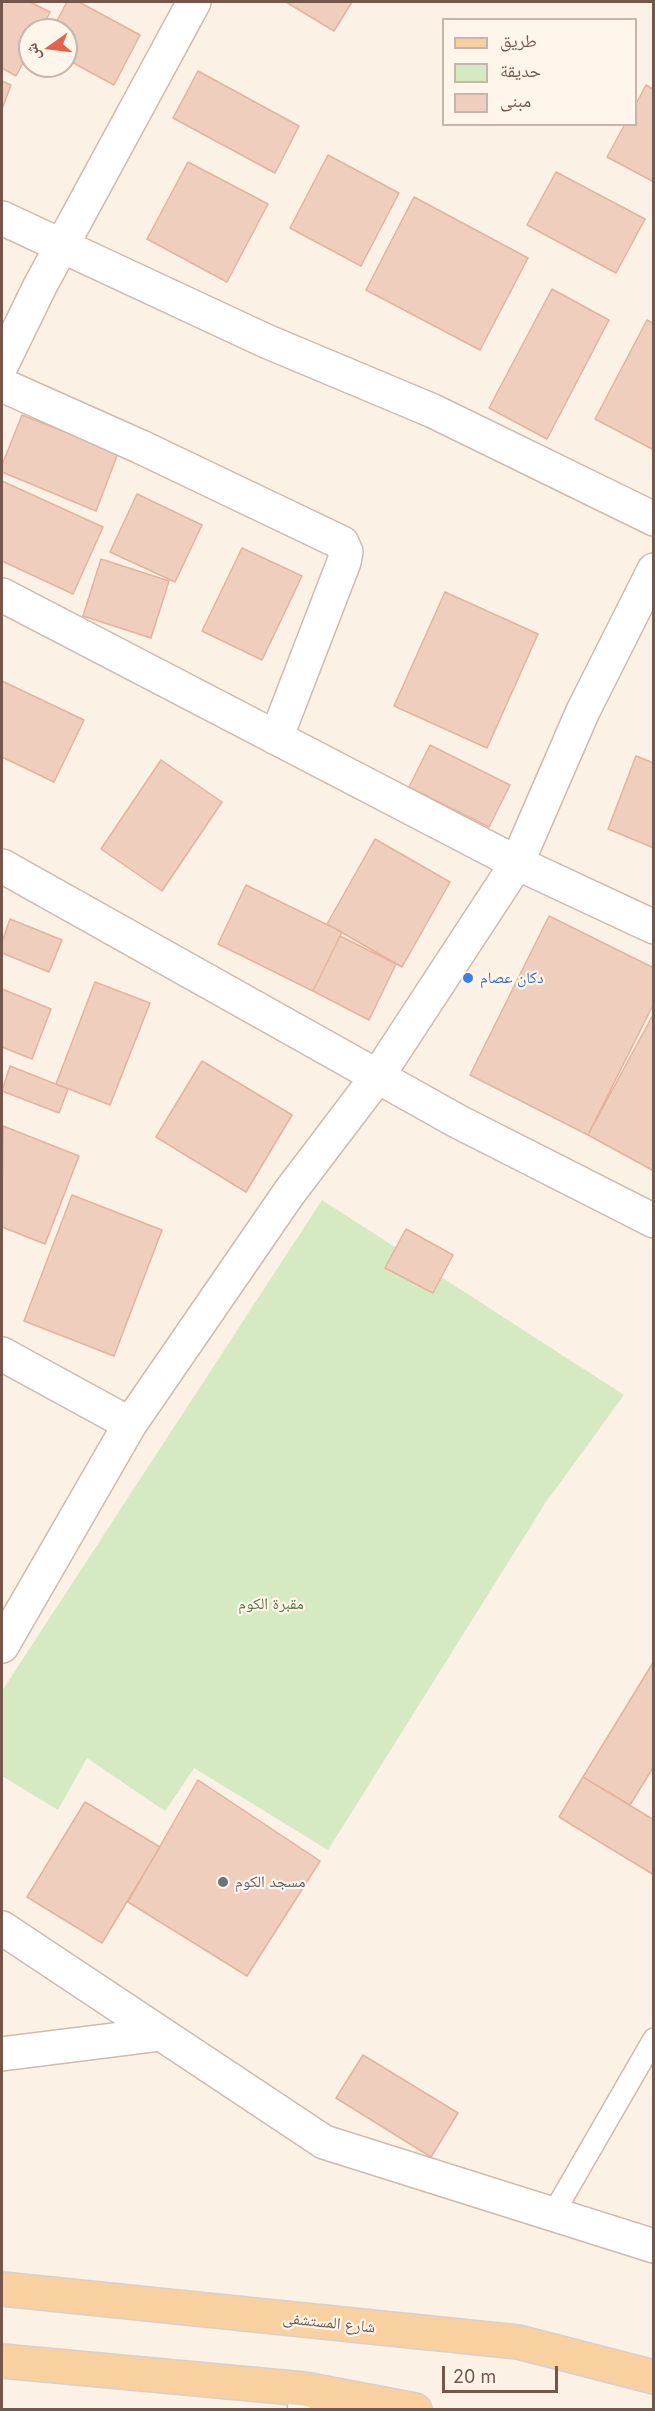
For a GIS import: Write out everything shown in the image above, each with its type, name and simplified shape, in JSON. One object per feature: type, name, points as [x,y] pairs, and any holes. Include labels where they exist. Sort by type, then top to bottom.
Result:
[{"type":"main road","name":"شارع المستشفى","points":[[2,2289],[518,2342],[654,2377]]},
{"type":"main road","points":[[2,2361],[301,2399],[415,2409]]},
{"type":"street","points":[[2,364],[62,245],[194,2]]},
{"type":"street","points":[[2,218],[266,341],[433,411],[654,519]]},
{"type":"street","points":[[2,385],[141,447],[342,543],[346,552],[344,562],[276,738]]},
{"type":"street","points":[[2,1646],[130,1424],[289,1193],[377,1077],[517,862],[584,711],[654,570]]},
{"type":"street","points":[[2,595],[517,862],[654,927]]},
{"type":"street","points":[[2,866],[336,1051],[377,1077],[654,1221]]},
{"type":"street","points":[[2,1354],[130,1424]]},
{"type":"street","points":[[2,1928],[324,2142],[654,2246]]},
{"type":"street","points":[[2,2054],[161,2034]]},
{"type":"lane","points":[[553,2214],[654,2039]]},
{"type":"green space","name":"مقبرة الكوم","points":[[322,1200],[624,1395],[546,1502],[328,1850],[194,1768],[165,1811],[87,1758],[58,1810],[2,1776],[2,1691]]},
{"type":"building","points":[[2,2],[30,2],[50,12],[47,18],[18,18],[18,72],[16,76],[2,68]]},
{"type":"building","points":[[67,2],[79,2],[140,35],[114,85],[78,66],[78,18],[58,18]]},
{"type":"building","points":[[286,2],[352,2],[334,31]]},
{"type":"building","points":[[198,71],[299,126],[275,173],[173,118]]},
{"type":"building","points":[[2,81],[11,85],[2,109]]},
{"type":"building","points":[[646,85],[654,90],[654,182],[607,157],[624,126],[637,126],[637,102]]},
{"type":"building","points":[[328,155],[399,193],[361,266],[290,228]]},
{"type":"building","points":[[188,162],[268,204],[227,282],[147,239]]},
{"type":"building","points":[[556,172],[645,219],[616,273],[527,225]]},
{"type":"building","points":[[414,197],[528,258],[480,350],[366,290]]},
{"type":"building","points":[[552,289],[609,320],[547,439],[489,408]]},
{"type":"building","points":[[647,320],[654,324],[654,450],[595,419]]},
{"type":"building","points":[[22,415],[118,453],[96,511],[2,472],[2,465]]},
{"type":"building","points":[[2,481],[103,527],[73,594],[2,561]]},
{"type":"building","points":[[137,494],[202,525],[175,582],[110,552]]},
{"type":"building","points":[[242,548],[302,576],[262,660],[202,631]]},
{"type":"building","points":[[101,559],[169,581],[151,638],[83,616]]},
{"type":"building","points":[[445,592],[538,634],[487,748],[394,706]]},
{"type":"building","points":[[2,681],[84,720],[54,782],[2,757]]},
{"type":"building","points":[[430,745],[510,785],[489,827],[409,787]]},
{"type":"building","points":[[636,756],[654,763],[654,848],[608,829]]},
{"type":"building","points":[[161,760],[222,802],[162,891],[101,849]]},
{"type":"building","points":[[375,839],[450,882],[402,967],[327,924]]},
{"type":"building","points":[[246,885],[342,932],[313,991],[218,944]]},
{"type":"building","points":[[549,916],[654,968],[654,1003],[588,1135],[470,1075]]},
{"type":"building","points":[[10,919],[62,940],[49,972],[2,953],[2,942]]},
{"type":"building","points":[[340,936],[396,964],[369,1020],[313,991]]},
{"type":"building","points":[[95,982],[150,1003],[110,1105],[56,1084]]},
{"type":"building","points":[[2,989],[51,1009],[32,1059],[2,1047]]},
{"type":"building","points":[[654,1013],[654,1171],[588,1135]]},
{"type":"building","points":[[202,1061],[292,1115],[246,1192],[156,1137]]},
{"type":"building","points":[[10,1066],[68,1089],[59,1113],[2,1091]]},
{"type":"building","points":[[3,1126],[79,1156],[45,1244],[2,1227]]},
{"type":"building","points":[[72,1195],[162,1230],[114,1356],[24,1321]]},
{"type":"building","points":[[406,1229],[453,1255],[433,1293],[385,1268]]},
{"type":"building","points":[[654,1661],[654,1766],[630,1805],[583,1777]]},
{"type":"building","points":[[583,1777],[654,1820],[654,1875],[559,1817]]},
{"type":"building","name":"مسجد الكوم","points":[[198,1780],[320,1861],[247,1976],[128,1902]]},
{"type":"building","points":[[85,1802],[160,1847],[102,1943],[27,1897]]},
{"type":"building","points":[[363,2055],[458,2113],[431,2157],[336,2098]]},
{"type":"place","name":"دكان عصام","points":[[468,978]]},
{"type":"place","name":"مسجد الكوم","points":[[223,1882]]}]
